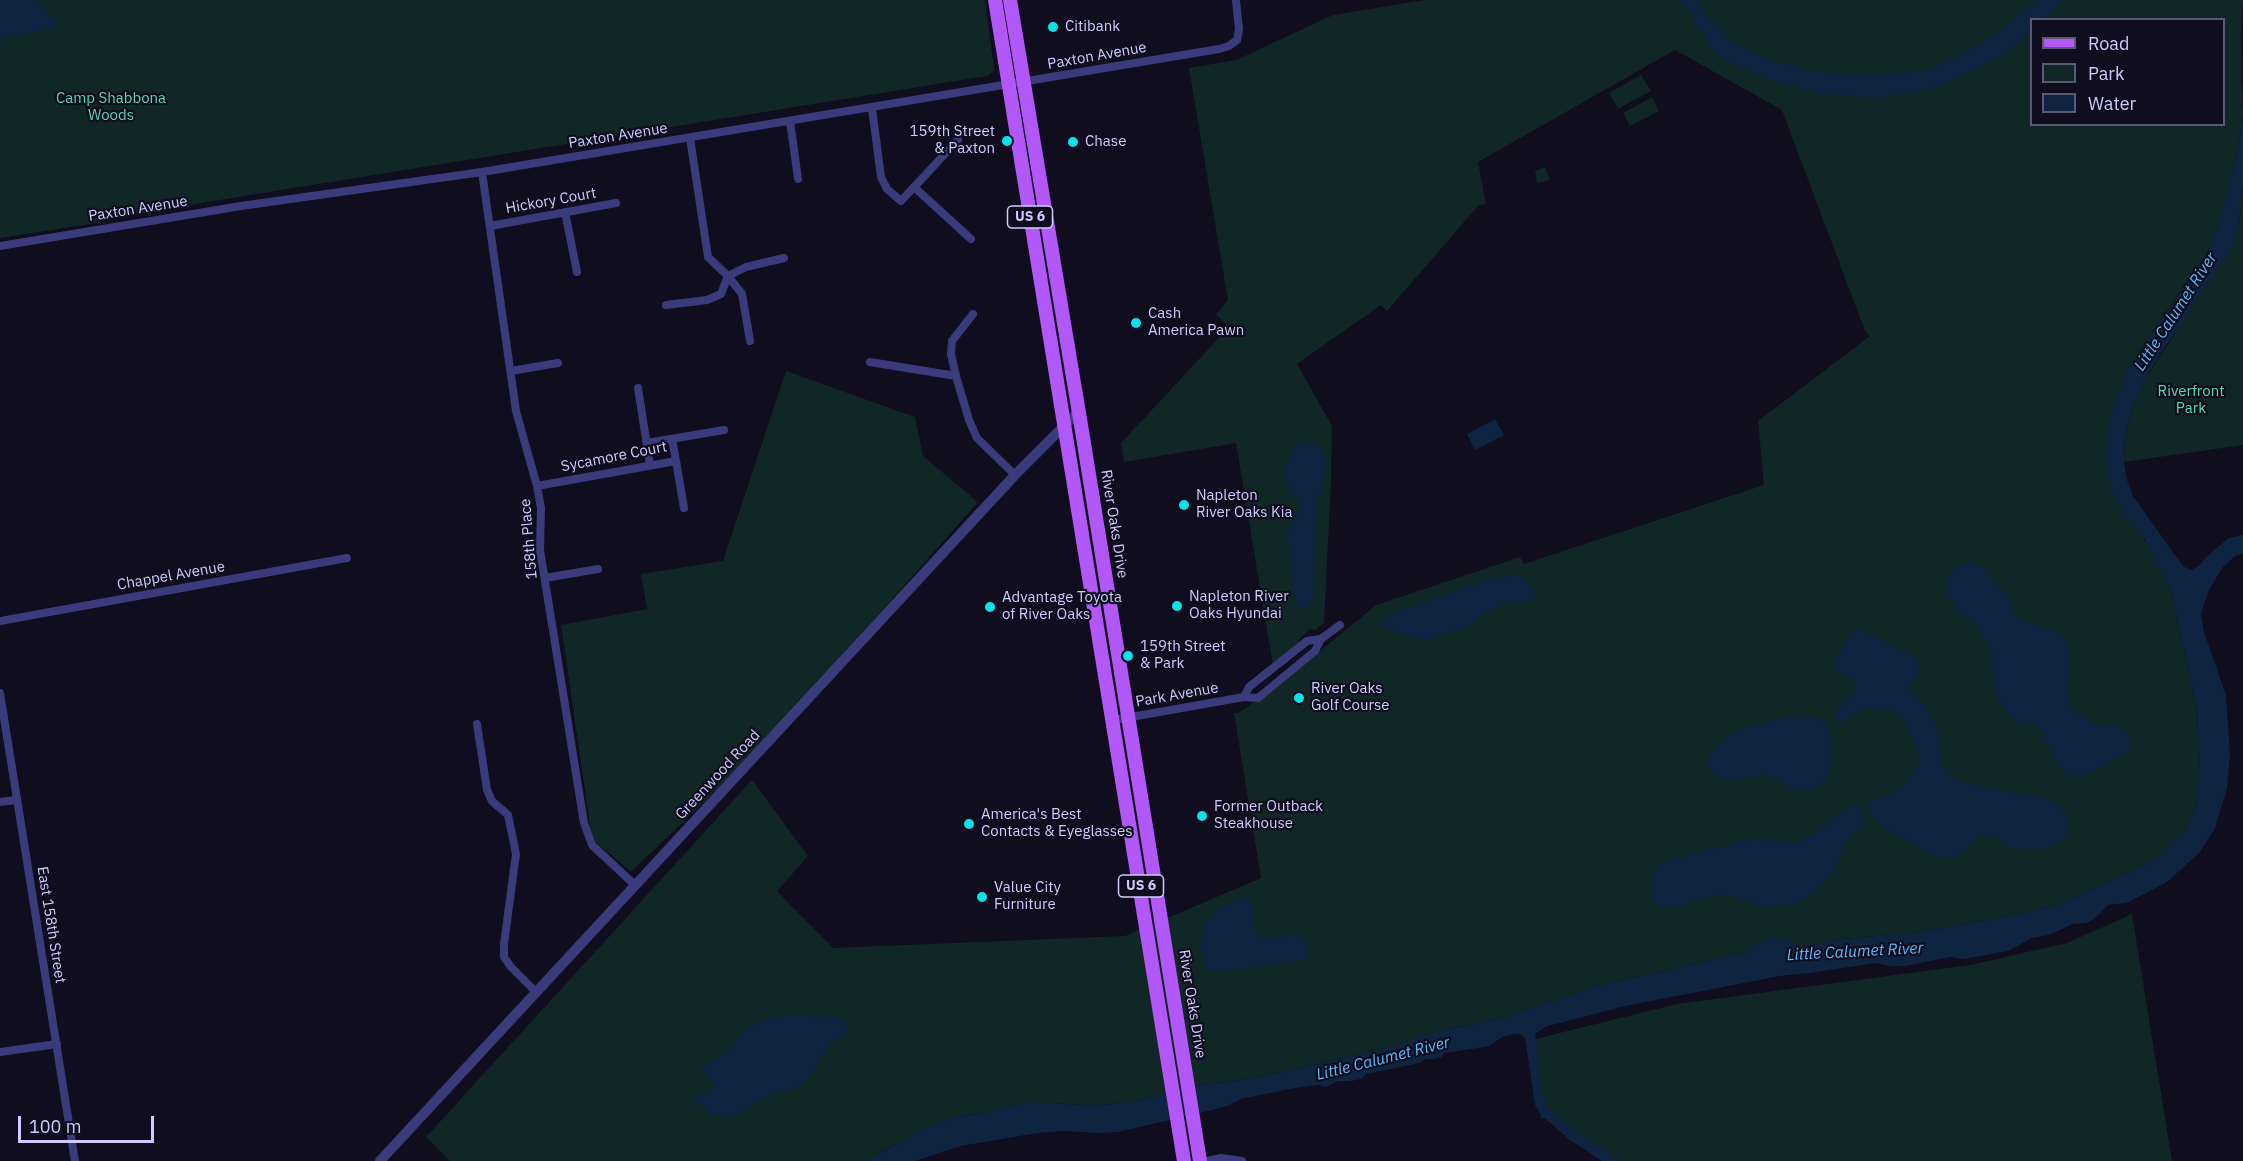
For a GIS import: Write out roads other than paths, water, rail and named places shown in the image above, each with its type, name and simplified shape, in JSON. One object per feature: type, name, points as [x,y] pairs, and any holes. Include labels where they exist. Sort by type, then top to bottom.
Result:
[{"type":"main road","name":"River Oaks Drive","points":[[995,0],[1184,1161]]},
{"type":"main road","name":"River Oaks Drive","points":[[1010,0],[1200,1161]]},
{"type":"street","name":"Paxton Avenue","points":[[0,246],[241,206],[482,172],[1219,49],[1237,40],[1239,29],[1236,0]]},
{"type":"street","points":[[872,108],[881,177],[887,189],[901,201],[958,140]]},
{"type":"street","points":[[790,121],[798,178]]},
{"type":"street","points":[[690,138],[708,257],[728,276],[742,294],[750,341]]},
{"type":"street","name":"158th Place","points":[[482,172],[516,411],[541,508],[540,550],[587,836],[592,845],[636,886]]},
{"type":"street","points":[[914,187],[971,239]]},
{"type":"street","name":"Hickory Court","points":[[490,226],[616,203]]},
{"type":"street","points":[[566,212],[577,272]]},
{"type":"street","points":[[666,305],[707,300],[721,294],[728,276],[746,267],[784,258]]},
{"type":"street","points":[[973,314],[952,341],[951,354],[956,376],[969,420],[977,438],[1015,475]]},
{"type":"street","points":[[870,362],[956,376]]},
{"type":"street","points":[[511,371],[558,363]]},
{"type":"street","points":[[638,388],[650,465]]},
{"type":"street","name":"Greenwood Road","points":[[380,1161],[1015,475],[1079,411]]},
{"type":"street","name":"Sycamore Court","points":[[647,443],[724,430]]},
{"type":"street","name":"Sycamore Court","points":[[537,486],[676,461],[672,439]]},
{"type":"street","points":[[676,461],[684,508]]},
{"type":"street","name":"Chappel Avenue","points":[[0,621],[347,558]]},
{"type":"street","points":[[545,578],[598,569]]},
{"type":"street","name":"Park Avenue","points":[[1114,720],[1245,697],[1258,698],[1315,651],[1321,639],[1340,625]]},
{"type":"street","name":"Park Avenue","points":[[1245,697],[1250,687],[1307,641],[1321,639]]},
{"type":"street","name":"East 158th Street","points":[[0,693],[75,1161]]},
{"type":"street","points":[[477,724],[488,790],[492,801],[508,815],[516,854],[504,957],[537,993]]},
{"type":"street","points":[[0,802],[17,800]]},
{"type":"street","points":[[0,1052],[57,1044]]},
{"type":"street","points":[[1207,1161],[1221,1158],[1242,1161]]},
{"type":"water","points":[[0,0],[38,0],[45,10],[58,21],[57,26],[0,40]]},
{"type":"water","points":[[1679,0],[1697,0],[1708,17],[1733,43],[1766,59],[1809,70],[1842,75],[1878,76],[1925,70],[1945,63],[1995,35],[2037,0],[2064,0],[2045,18],[2030,18],[2030,32],[2001,56],[1949,82],[1929,89],[1878,98],[1826,94],[1772,81],[1727,62],[1711,48],[1701,29],[1695,26],[1690,10]]},
{"type":"water","name":"Little Calumet River","points":[[2243,116],[2243,190],[2233,245],[2144,381],[2131,412],[2125,438],[2124,462],[2133,496],[2183,566],[2191,570],[2199,566],[2207,556],[2229,538],[2243,535],[2243,554],[2235,556],[2222,568],[2208,592],[2201,614],[2204,632],[2226,695],[2230,754],[2227,788],[2215,828],[2200,852],[2167,882],[2127,903],[2108,905],[2094,919],[2086,923],[2073,924],[2049,935],[2032,938],[2008,951],[1962,959],[1951,957],[1905,966],[1875,963],[1780,976],[1625,1006],[1548,1026],[1539,1031],[1535,1034],[1542,1092],[1547,1106],[1575,1131],[1621,1161],[1602,1161],[1570,1140],[1541,1115],[1535,1105],[1525,1038],[1514,1034],[1502,1037],[1485,1047],[1444,1053],[1442,1057],[1366,1074],[1363,1078],[1352,1081],[1338,1081],[1326,1087],[1317,1085],[1295,1088],[1241,1099],[1216,1109],[1118,1132],[1037,1133],[961,1146],[915,1161],[866,1161],[931,1126],[958,1116],[980,1114],[1013,1105],[1037,1102],[1093,1106],[1131,1102],[1201,1085],[1307,1067],[1397,1045],[1435,1032],[1503,1018],[1597,986],[1747,952],[1760,942],[1775,938],[1787,939],[1799,946],[1807,946],[1833,940],[1920,932],[2024,913],[2062,903],[2155,859],[2187,828],[2196,808],[2200,766],[2197,709],[2171,591],[2145,539],[2125,515],[2115,497],[2105,469],[2109,420],[2128,368],[2214,240],[2235,163]]},
{"type":"water","points":[[1495,419],[1504,435],[1475,450],[1467,434]]},
{"type":"water","points":[[1302,443],[1317,445],[1326,462],[1315,517],[1314,599],[1308,607],[1303,608],[1295,602],[1287,543],[1288,531],[1300,508],[1300,502],[1287,484],[1285,470],[1292,451]]},
{"type":"water","points":[[1969,562],[1977,564],[2004,591],[2013,605],[2014,613],[2021,621],[2062,635],[2069,646],[2071,657],[2067,686],[2069,705],[2073,711],[2091,722],[2101,726],[2116,725],[2124,728],[2131,739],[2128,750],[2124,754],[2086,775],[2068,775],[2061,769],[2038,726],[2020,723],[2007,714],[1995,692],[1992,652],[1989,645],[1974,623],[1957,608],[1947,591],[1946,580],[1949,575],[1960,564]]},
{"type":"water","points":[[1517,575],[1531,584],[1535,599],[1527,603],[1504,603],[1486,612],[1466,628],[1423,640],[1404,636],[1383,627],[1383,621],[1392,614],[1483,581]]},
{"type":"water","points":[[1859,629],[1917,658],[1919,669],[1909,690],[1919,698],[1936,725],[1943,766],[1947,774],[1959,782],[2055,802],[2067,814],[2069,825],[2066,836],[2060,842],[2046,848],[2026,850],[2009,848],[1998,837],[1983,836],[1975,839],[1962,853],[1954,857],[1941,858],[1877,823],[1869,811],[1870,801],[1894,793],[1910,780],[1919,764],[1919,756],[1907,724],[1893,711],[1871,708],[1860,711],[1843,722],[1835,718],[1836,711],[1853,694],[1856,686],[1854,679],[1835,670],[1834,660],[1852,633]]},
{"type":"water","points":[[1785,718],[1817,718],[1828,727],[1831,761],[1828,776],[1822,784],[1816,788],[1801,790],[1766,775],[1727,781],[1710,772],[1707,762],[1728,737],[1744,728]]},
{"type":"water","points":[[1850,806],[1860,806],[1864,823],[1846,840],[1835,869],[1828,879],[1804,900],[1792,905],[1770,908],[1723,894],[1674,908],[1658,906],[1654,902],[1650,889],[1653,873],[1657,867],[1669,860],[1753,839],[1797,843],[1822,828]]},
{"type":"water","points":[[1240,898],[1251,902],[1257,934],[1262,938],[1297,935],[1307,944],[1308,957],[1302,960],[1217,972],[1205,968],[1200,946],[1208,919],[1220,908]]},
{"type":"water","points":[[787,1015],[836,1017],[847,1022],[849,1032],[829,1045],[801,1086],[769,1095],[728,1118],[707,1114],[702,1103],[696,1106],[692,1104],[698,1095],[703,1097],[712,1090],[714,1083],[703,1071],[709,1062],[728,1052],[743,1032],[755,1024],[769,1018]]},
{"type":"place","name":"Citibank","points":[[1053,27]]},
{"type":"place","name":"159th Street & Paxton","points":[[1007,141]]},
{"type":"place","name":"Chase","points":[[1073,142]]},
{"type":"place","name":"Cash America Pawn","points":[[1136,323]]},
{"type":"place","name":"Napleton River Oaks Kia","points":[[1184,505]]},
{"type":"place","name":"Napleton River Oaks Hyundai","points":[[1177,606]]},
{"type":"place","name":"Advantage Toyota of River Oaks","points":[[990,607]]},
{"type":"place","name":"159th Street & Park","points":[[1128,656]]},
{"type":"place","name":"River Oaks Golf Course","points":[[1299,698]]},
{"type":"place","name":"Former Outback Steakhouse","points":[[1202,816]]},
{"type":"place","name":"America's Best Contacts & Eyeglasses","points":[[969,824]]},
{"type":"place","name":"Value City Furniture","points":[[982,897]]},
{"type":"park label","name":"Camp Shabbona Woods","points":[[111,108]]},
{"type":"park label","name":"Riverfront Park","points":[[2191,400]]}]
